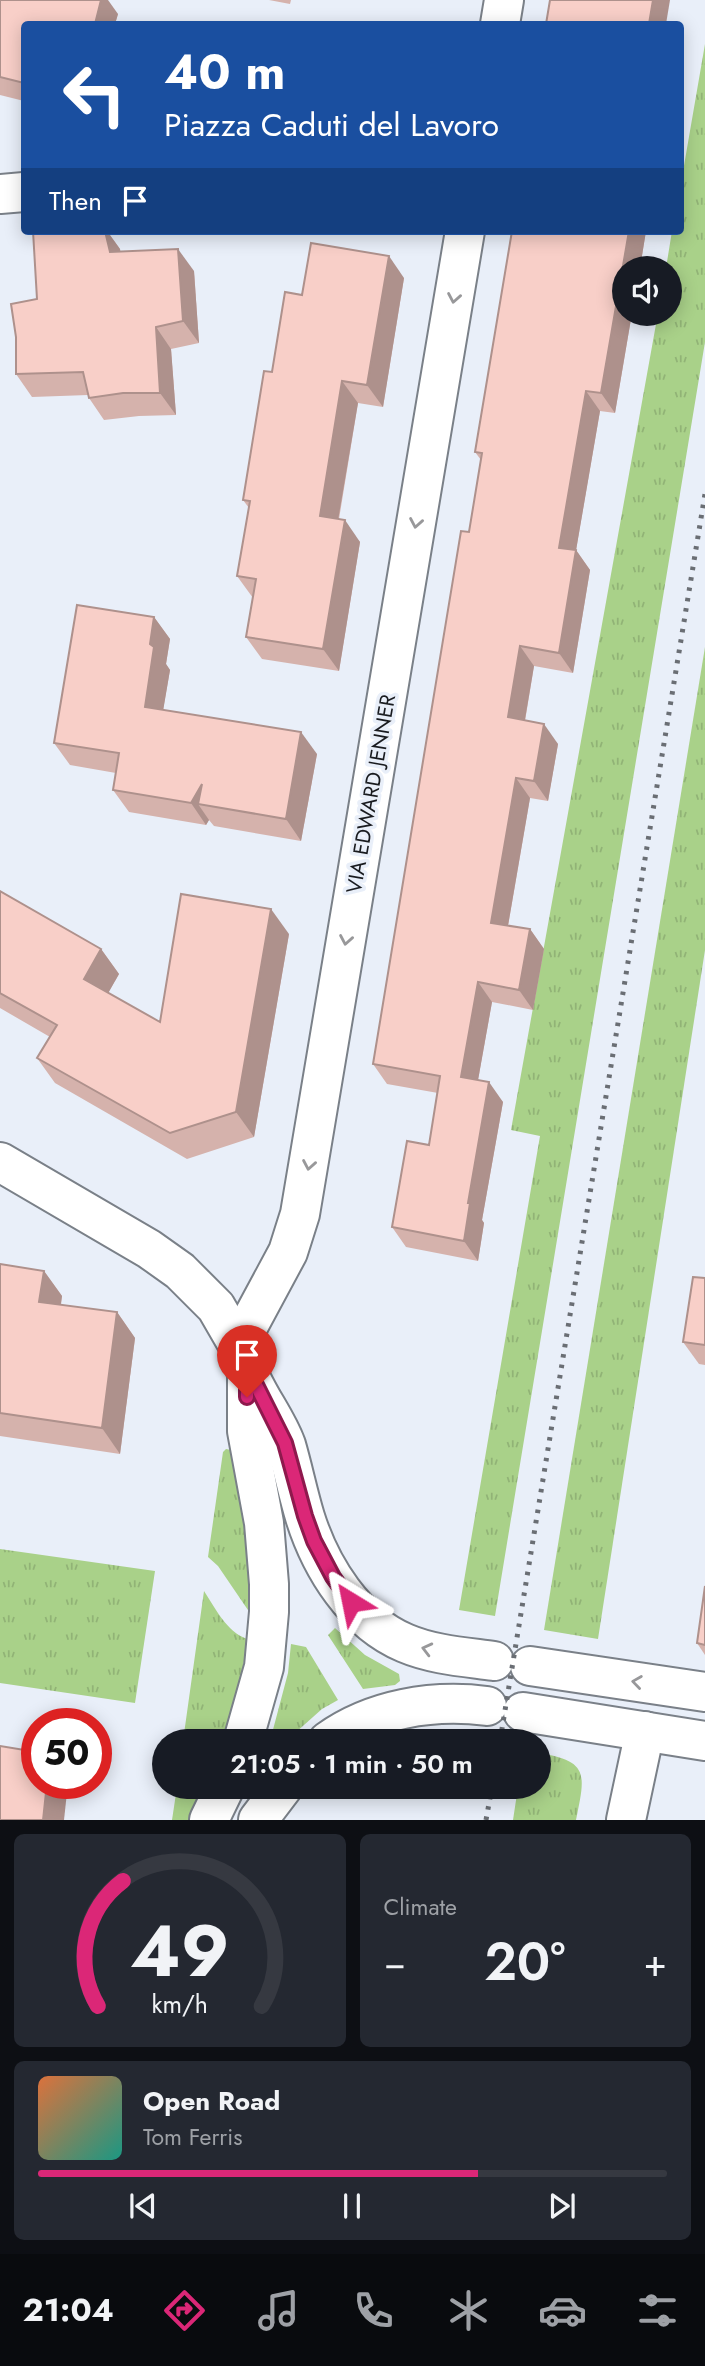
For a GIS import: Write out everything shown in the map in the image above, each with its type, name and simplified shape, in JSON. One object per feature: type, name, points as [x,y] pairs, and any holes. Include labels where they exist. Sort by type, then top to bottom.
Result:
[{"type":"main road","points":[[500,21],[504,0]]},
{"type":"main road","points":[[0,194],[21,192]]},
{"type":"main road","name":"VIA EDWARD JENNER","points":[[241,1353],[288,1252],[300,1214],[464,235]]},
{"type":"main road","points":[[0,1162],[149,1249],[180,1271],[216,1307],[285,1443],[314,1541],[333,1577],[351,1602],[373,1624],[405,1643],[432,1651],[705,1692]]},
{"type":"main road","points":[[241,1353],[248,1385],[245,1410],[247,1431],[264,1523],[270,1612],[264,1667],[246,1729]]},
{"type":"main road","points":[[348,1729],[360,1722],[416,1706],[450,1703],[505,1709],[705,1741]]},
{"type":"main road","points":[[626,1820],[645,1731]]},
{"type":"main road","points":[[209,1820],[219,1799]]},
{"type":"main road","points":[[258,1820],[274,1799]]},
{"type":"green space","points":[[705,44],[705,342],[495,1616],[459,1610],[540,1136],[511,1130],[656,326],[682,326],[682,256],[668,256],[671,235],[684,235],[684,166]]},
{"type":"green space","points":[[705,647],[705,950],[598,1639],[544,1630]]},
{"type":"green space","points":[[226,1449],[231,1450],[244,1510],[249,1551],[250,1613],[218,1566],[208,1557],[223,1452]]},
{"type":"green space","points":[[0,1549],[155,1571],[135,1703],[0,1683]]},
{"type":"green space","points":[[204,1591],[227,1625],[247,1639],[241,1678],[227,1729],[185,1729]]},
{"type":"green space","points":[[335,1628],[365,1655],[399,1674],[400,1681],[395,1685],[363,1689],[328,1635]]},
{"type":"green space","points":[[291,1644],[306,1647],[338,1700],[322,1709],[300,1729],[273,1729],[288,1673]]},
{"type":"green space","points":[[551,1755],[575,1766],[582,1781],[576,1820],[513,1820],[516,1799],[551,1799]]},
{"type":"green space","points":[[175,1799],[200,1799],[190,1820],[172,1820]]},
{"type":"building","points":[[0,0],[101,0],[96,21],[21,21],[21,82],[0,77]]},
{"type":"building","points":[[550,0],[653,0],[650,21],[546,21]]},
{"type":"building","points":[[33,235],[106,235],[110,252],[178,249],[183,321],[156,327],[160,393],[123,393],[89,398],[83,372],[16,374],[16,337],[11,304],[37,299]]},
{"type":"building","points":[[511,235],[628,235],[625,256],[612,256],[613,326],[601,393],[586,391],[559,548],[576,550],[559,653],[520,646],[508,717],[544,724],[534,781],[516,778],[491,923],[530,929],[519,990],[478,982],[461,1077],[489,1082],[464,1241],[392,1227],[407,1141],[429,1145],[440,1076],[373,1064],[461,531],[469,532],[482,453],[475,452]]},
{"type":"building","points":[[311,243],[389,256],[367,385],[342,381],[320,516],[345,520],[323,649],[246,637],[256,579],[237,576],[250,501],[243,500],[264,371],[272,372],[285,292],[302,295]]},
{"type":"building","points":[[77,605],[154,617],[150,644],[154,647],[145,707],[301,732],[286,819],[198,804],[202,784],[191,803],[113,790],[119,753],[54,743]]},
{"type":"building","points":[[0,891],[101,949],[84,979],[160,1022],[181,894],[271,909],[236,1112],[170,1133],[37,1058],[57,1025],[0,993]]},
{"type":"building","points":[[0,1264],[44,1271],[39,1302],[117,1312],[102,1428],[0,1413]]},
{"type":"building","points":[[693,1277],[705,1278],[705,1345],[683,1342]]},
{"type":"building","points":[[705,1586],[705,1645],[697,1643]]},
{"type":"building","points":[[0,1746],[21,1749],[21,1799],[45,1799],[43,1820],[0,1820]]},
{"type":"railway","points":[[502,1729],[705,494]]},
{"type":"railway","points":[[486,1820],[490,1799]]},
{"type":"route","points":[[247,1397],[244,1361],[285,1443],[305,1516],[319,1553],[351,1602]]}]
